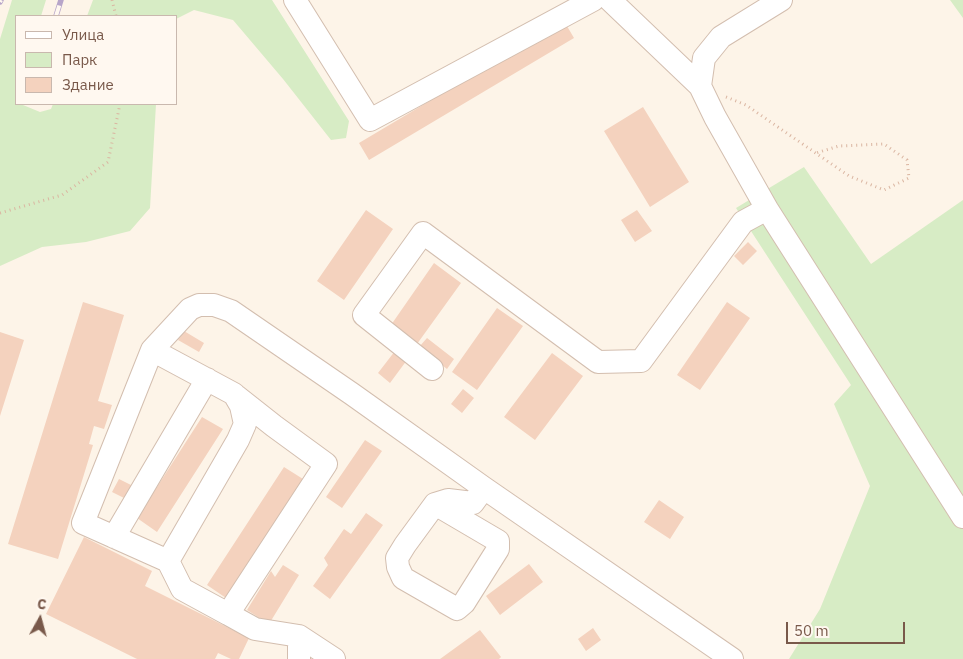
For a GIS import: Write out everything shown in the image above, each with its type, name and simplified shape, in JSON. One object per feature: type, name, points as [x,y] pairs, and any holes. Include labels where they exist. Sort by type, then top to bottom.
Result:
[{"type":"street","points":[[295,0],[370,120],[593,0]]},
{"type":"street","points":[[610,0],[700,86],[715,117],[767,209],[963,517]]},
{"type":"street","points":[[700,86],[704,58],[721,37],[782,0]]},
{"type":"street","points":[[432,369],[364,315],[423,233],[598,362],[641,361],[743,222],[767,209]]},
{"type":"street","points":[[334,659],[299,636],[255,629],[182,589],[168,561],[83,523],[152,350],[190,309],[199,305],[214,305],[231,311],[732,659]]},
{"type":"street","points":[[152,350],[234,394],[326,464],[228,614]]},
{"type":"street","points":[[114,537],[207,379]]},
{"type":"street","points":[[168,561],[238,440],[245,424],[241,406],[236,396]]},
{"type":"street","points":[[435,504],[498,541],[498,549],[464,604],[457,609],[403,578],[398,567],[397,558],[435,504],[448,500],[473,504],[484,488]]},
{"type":"street","points":[[299,636],[299,659]]},
{"type":"path","points":[[112,0],[116,15]]},
{"type":"path","points":[[700,86],[746,105],[849,176],[884,190],[909,178],[908,160],[884,144],[839,146],[816,153]]},
{"type":"path","points":[[0,213],[62,195],[108,162],[120,105]]},
{"type":"green space","points":[[12,0],[46,0],[41,15],[15,15],[15,105],[23,105],[40,112],[51,109],[53,105],[156,105],[150,208],[130,231],[86,242],[42,247],[0,266],[0,39]]},
{"type":"green space","points":[[93,0],[272,0],[349,121],[346,138],[331,140],[233,20],[194,10],[178,18],[178,15],[87,15]]},
{"type":"green space","points":[[950,0],[963,0],[963,18]]},
{"type":"green space","points":[[804,167],[871,264],[963,200],[963,659],[789,659],[820,609],[870,486],[834,404],[851,385],[736,208]]},
{"type":"building","points":[[564,21],[574,38],[369,160],[359,143]]},
{"type":"building","points":[[643,107],[689,182],[650,207],[604,131]]},
{"type":"building","points":[[366,210],[393,229],[344,300],[317,281]]},
{"type":"building","points":[[637,210],[652,231],[635,242],[621,220]]},
{"type":"building","points":[[748,242],[757,251],[743,265],[734,256]]},
{"type":"building","points":[[434,263],[461,283],[417,344],[391,325]]},
{"type":"building","points":[[83,302],[124,315],[98,401],[112,405],[104,429],[94,426],[89,444],[93,445],[58,559],[8,544]]},
{"type":"building","points":[[727,302],[750,318],[700,390],[677,375]]},
{"type":"building","points":[[497,308],[523,326],[477,390],[452,372]]},
{"type":"building","points":[[184,331],[204,343],[199,352],[178,340]]},
{"type":"building","points":[[0,332],[24,340],[0,416]]},
{"type":"building","points":[[427,338],[454,359],[447,369],[419,347]]},
{"type":"building","points":[[395,351],[407,360],[390,383],[378,373]]},
{"type":"building","points":[[552,353],[583,376],[535,440],[504,417]]},
{"type":"building","points":[[463,389],[474,398],[462,413],[451,404]]},
{"type":"building","points":[[202,417],[223,429],[157,532],[137,518]]},
{"type":"building","points":[[365,440],[382,451],[342,508],[326,497]]},
{"type":"building","points":[[284,467],[303,479],[226,598],[207,585]]},
{"type":"building","points":[[119,479],[133,486],[126,499],[112,492]]},
{"type":"building","points":[[659,500],[684,517],[670,539],[644,522]]},
{"type":"building","points":[[366,513],[383,525],[330,599],[313,586],[328,565],[324,558],[344,529],[351,534]]},
{"type":"building","points":[[84,537],[152,571],[145,586],[249,638],[239,659],[231,659],[218,653],[215,659],[137,659],[46,614]]},
{"type":"building","points":[[529,564],[543,582],[500,615],[486,596]]},
{"type":"building","points":[[283,565],[299,575],[269,624],[247,610],[271,571],[275,577]]},
{"type":"building","points":[[593,628],[601,640],[586,651],[578,639]]},
{"type":"building","points":[[480,630],[501,657],[499,659],[440,659]]},
{"type":"railway","points":[[56,15],[61,0]]}]
